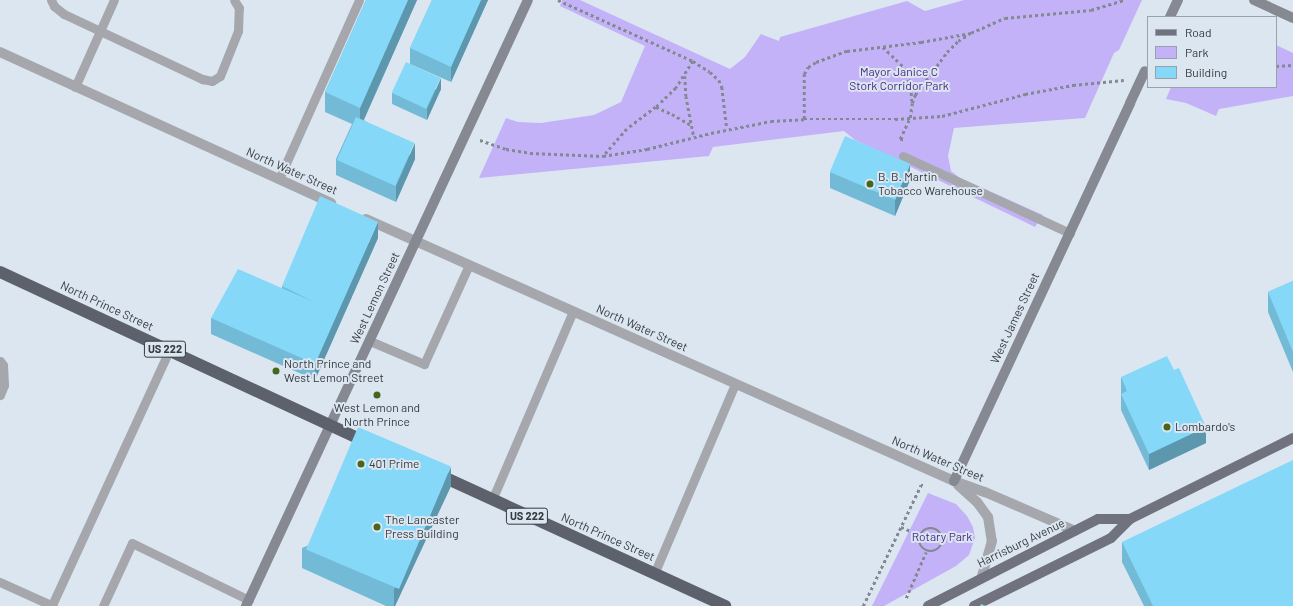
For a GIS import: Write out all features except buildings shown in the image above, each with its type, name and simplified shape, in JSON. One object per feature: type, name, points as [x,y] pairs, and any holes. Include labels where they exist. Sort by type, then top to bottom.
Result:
[{"type":"highway","name":"North Prince Street","points":[[0,272],[377,447]]},
{"type":"highway","name":"North Prince Street","points":[[427,470],[725,606]]},
{"type":"main road","name":"Harrisburg Avenue","points":[[974,606],[1111,538],[1130,519],[1293,438]]},
{"type":"main road","name":"Harrisburg Avenue","points":[[928,606],[982,577],[1098,519],[1130,519]]},
{"type":"street","name":"West Lemon Street","points":[[248,603],[528,0]]},
{"type":"street","points":[[1170,16],[1178,0]]},
{"type":"street","points":[[1254,0],[1293,18]]},
{"type":"street","name":"North Water Street","points":[[0,52],[343,208]]},
{"type":"street","name":"West James Street","points":[[954,481],[1146,68]]},
{"type":"street","name":"North Water Street","points":[[357,214],[954,481],[985,492],[1075,531]]},
{"type":"street","points":[[954,481],[977,502],[988,517],[992,541],[982,577]]},
{"type":"lane","points":[[51,0],[54,6],[64,14],[202,79],[212,81],[220,76],[238,31],[239,8],[234,0]]},
{"type":"lane","points":[[75,86],[114,0]]},
{"type":"lane","points":[[279,179],[359,0]]},
{"type":"lane","points":[[903,156],[1070,233]]},
{"type":"lane","points":[[370,341],[424,364],[469,265]]},
{"type":"lane","points":[[492,500],[573,311]]},
{"type":"lane","points":[[0,582],[53,606],[169,351]]},
{"type":"lane","points":[[0,361],[3,365],[4,385],[0,395]]},
{"type":"lane","points":[[654,574],[736,384]]},
{"type":"lane","points":[[103,606],[132,543],[248,603]]},
{"type":"path","points":[[558,0],[702,65],[719,80],[722,87],[727,129]]},
{"type":"path","points":[[912,103],[924,81],[947,52],[958,41],[972,33],[1005,18],[1091,10],[1124,0]]},
{"type":"path","points":[[804,119],[804,74],[808,67],[816,62],[847,51],[972,33]]},
{"type":"path","points":[[882,47],[898,60],[909,76],[912,103],[910,118],[900,139],[909,143],[903,156]]},
{"type":"path","points":[[603,156],[627,128],[656,107],[676,88],[693,61]]},
{"type":"path","points":[[1277,66],[1293,65]]},
{"type":"path","points":[[685,75],[686,96],[694,137]]},
{"type":"path","points":[[465,135],[506,149],[530,154],[603,156],[647,149],[727,129],[771,121],[942,116],[1025,94],[1073,85],[1126,80]]},
{"type":"path","points":[[656,107],[692,125]]},
{"type":"path","points":[[863,606],[921,486]]},
{"type":"path","points":[[901,527],[920,535]]},
{"type":"path","points":[[934,528],[942,536],[943,540],[941,548],[934,552],[926,552],[922,550],[918,543],[920,535],[925,529],[934,528]]},
{"type":"path","points":[[906,598],[926,552]]},
{"type":"green space","name":"Mayor Janice C Stork Corridor Park","points":[[562,0],[580,0],[730,69],[745,57],[761,34],[779,41],[780,37],[907,1],[925,11],[964,0],[1142,0],[1119,50],[1114,53],[1085,118],[954,128],[948,156],[951,171],[960,178],[1043,215],[1035,227],[855,140],[844,131],[713,147],[709,156],[479,178],[506,118],[518,122],[541,123],[594,115],[621,102],[645,46],[560,6]]},
{"type":"green space","points":[[1277,45],[1293,53],[1293,96],[1219,109],[1216,116],[1186,103],[1166,99],[1171,88],[1277,88]]},
{"type":"green space","name":"Rotary Park","points":[[928,493],[956,504],[967,516],[973,527],[975,538],[969,555],[956,566],[884,606],[872,606]]},
{"type":"place","name":"B. B. Martin Tobacco Warehouse","points":[[870,184]]},
{"type":"place","name":"North Prince and West Lemon Street","points":[[276,371]]},
{"type":"place","name":"West Lemon and North Prince","points":[[377,395]]},
{"type":"place","name":"Lombardo's","points":[[1167,427]]},
{"type":"place","name":"401 Prime","points":[[361,464]]},
{"type":"place","name":"The Lancaster Press Building","points":[[377,527]]}]
